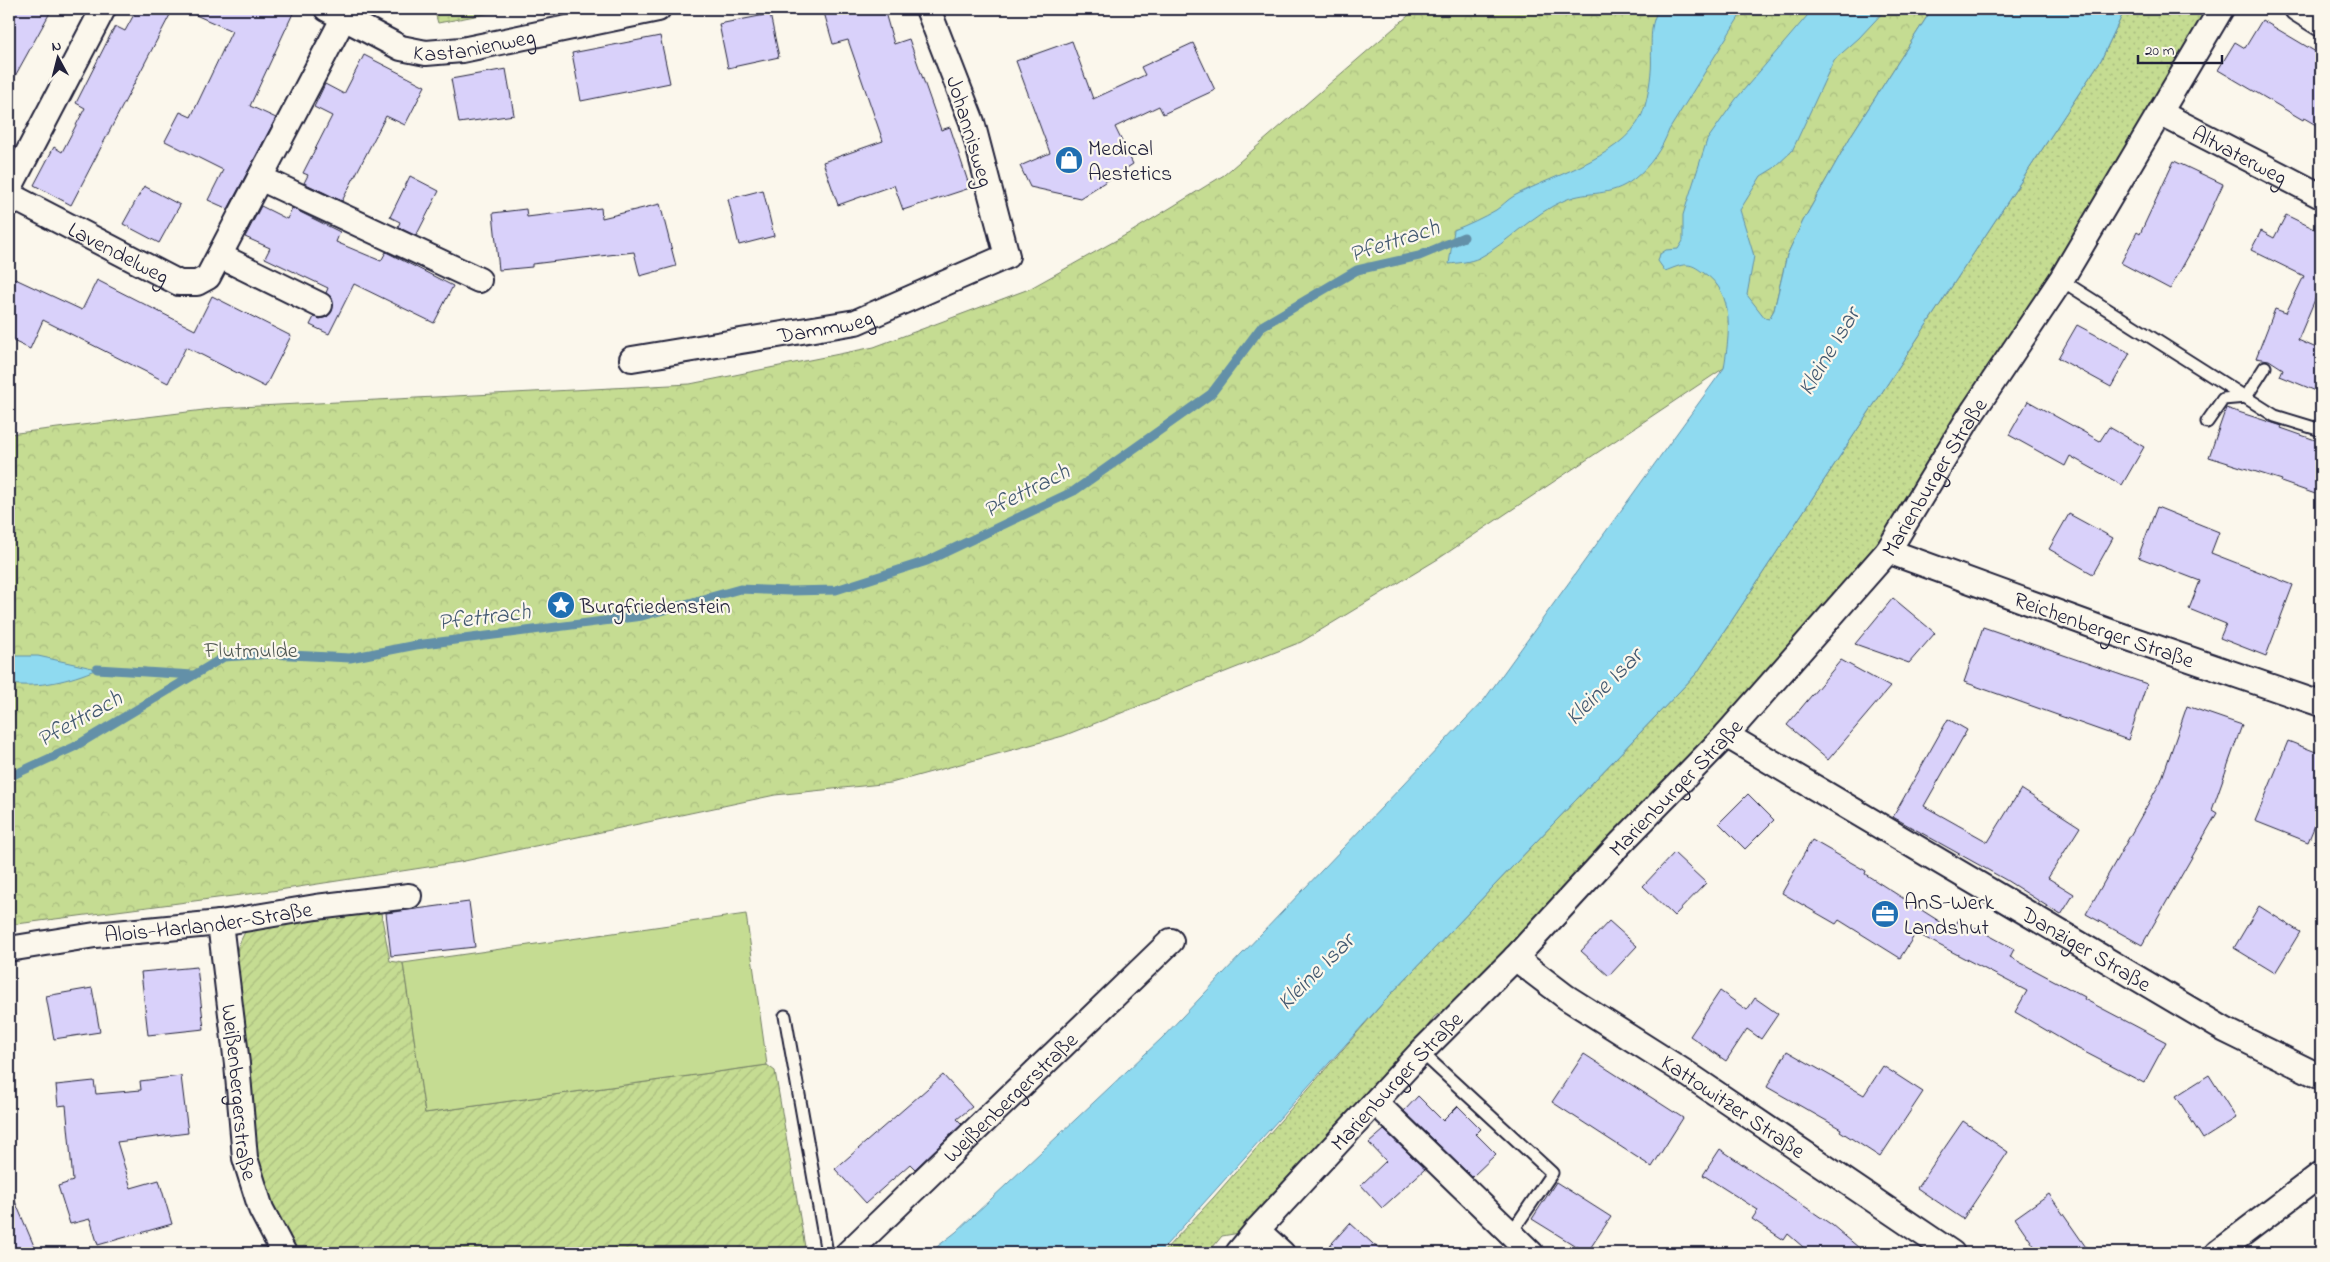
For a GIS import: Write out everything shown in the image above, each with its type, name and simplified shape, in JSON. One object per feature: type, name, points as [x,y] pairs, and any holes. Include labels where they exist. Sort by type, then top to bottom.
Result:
[{"type":"street","points":[[9,189],[103,9]]},
{"type":"street","name":"Kastanienweg","points":[[335,13],[400,48],[426,53],[462,50],[658,9]]},
{"type":"street","name":"Johannisweg","points":[[928,9],[972,122],[1007,256]]},
{"type":"street","name":"Marienburger Straße","points":[[1238,1253],[1257,1230],[1422,1052],[1515,958],[1618,846],[1726,735],[1888,551],[1968,419],[2060,280],[2221,9]]},
{"type":"street","points":[[2297,9],[2321,24]]},
{"type":"street","name":"Lavendelweg","points":[[9,195],[179,284],[197,283],[208,277],[260,178],[335,13]]},
{"type":"street","name":"Altvaterweg","points":[[2160,113],[2321,196]]},
{"type":"street","points":[[260,178],[479,280]]},
{"type":"street","points":[[220,256],[320,305]]},
{"type":"street","name":"Dammweg","points":[[632,359],[856,322],[1007,256]]},
{"type":"street","name":"Reichenberger Straße","points":[[1888,551],[2105,630],[2321,704]]},
{"type":"street","name":"Danziger Straße","points":[[1726,735],[2226,1030],[2321,1077]]},
{"type":"street","name":"Alois-Harlander-Straße","points":[[9,949],[95,936],[220,923],[316,907],[409,896]]},
{"type":"street","name":"Weißenbergerstraße","points":[[220,923],[238,1064],[245,1158],[266,1223],[284,1253]]},
{"type":"street","name":"Weißenbergerstraße","points":[[848,1253],[1171,941]]},
{"type":"street","name":"Kattowitzer Straße","points":[[1515,958],[1566,997],[1689,1075],[1952,1253]]},
{"type":"street","points":[[1376,1103],[1531,1253]]},
{"type":"street","points":[[2217,1253],[2321,1174]]},
{"type":"street","points":[[1257,1230],[1282,1253]]},
{"type":"lane","points":[[2060,280],[2276,416],[2321,430]]},
{"type":"lane","points":[[2246,397],[2265,367]]},
{"type":"lane","points":[[2207,422],[2223,399],[2246,397]]},
{"type":"lane","points":[[785,1016],[826,1253]]},
{"type":"lane","points":[[1422,1052],[1552,1173],[1511,1233]]},
{"type":"green space","points":[[434,9],[512,9],[438,23]]},
{"type":"green space","name":"Flutmulde","points":[[1416,9],[1932,9],[1852,134],[1803,221],[1787,255],[1774,310],[1769,319],[1724,368],[1438,559],[1301,642],[1063,736],[891,783],[775,795],[460,862],[279,890],[9,925],[9,434],[220,408],[690,384],[874,347],[1029,289],[1131,232],[1224,175]]},
{"type":"green space","points":[[2125,9],[2221,9],[1888,551],[1515,958],[1434,1017],[1376,1103],[1257,1230],[1222,1236],[1208,1253],[1162,1253],[1214,1197],[1390,995],[1697,673],[2101,60]]},
{"type":"green space","points":[[380,908],[390,961],[403,963],[425,1113],[767,1065],[775,1071],[806,1253],[296,1253],[278,1230],[267,1200],[258,1159],[235,960],[238,946],[246,930]]},
{"type":"green space","points":[[746,914],[767,1065],[425,1113],[403,963]]},
{"type":"water","points":[[1659,9],[1744,9],[1650,163],[1640,174],[1625,185],[1608,191],[1565,200],[1531,220],[1479,258],[1449,264],[1454,230],[1496,210],[1514,196],[1590,161],[1625,138],[1637,123],[1645,106],[1651,72],[1653,23]]},
{"type":"water","name":"Kleine Isar","points":[[1813,9],[1886,9],[1859,38],[1834,60],[1792,151],[1774,168],[1761,176],[1740,210],[1754,256],[1747,295],[1765,318],[1769,319],[1774,310],[1787,255],[1803,221],[1852,134],[1932,9],[2125,9],[2101,60],[1697,673],[1390,995],[1159,1253],[929,1253],[956,1232],[1162,1038],[1484,700],[1724,368],[1728,316],[1721,292],[1704,273],[1690,265],[1682,265],[1665,271],[1658,261],[1660,254],[1666,250],[1678,249],[1683,241],[1683,215],[1707,140],[1736,99]]},
{"type":"water","points":[[9,656],[38,656],[97,669],[76,677],[43,684],[9,684]]},
{"type":"building","points":[[9,9],[52,9],[9,87]]},
{"type":"building","points":[[137,9],[173,9],[71,205],[34,185],[54,147],[62,152],[85,108],[76,103],[115,26],[125,31]]},
{"type":"building","points":[[182,9],[295,9],[250,106],[276,118],[228,209],[208,200],[223,170],[165,141],[180,112],[191,117],[232,31]]},
{"type":"building","points":[[823,9],[884,9],[894,44],[909,39],[941,130],[950,127],[970,188],[903,210],[894,185],[838,205],[823,162],[883,141],[848,40],[833,44]]},
{"type":"building","points":[[770,14],[779,57],[728,68],[719,24]]},
{"type":"building","points":[[2262,20],[2321,55],[2321,128],[2304,118],[2303,120],[2218,70],[2235,42],[2245,48]]},
{"type":"building","points":[[660,36],[670,83],[581,101],[572,53]]},
{"type":"building","points":[[1072,41],[1093,99],[1145,75],[1141,67],[1193,43],[1215,90],[1163,114],[1159,106],[1115,127],[1133,164],[1080,198],[1030,187],[1020,166],[1050,153],[1016,61]]},
{"type":"building","points":[[364,55],[425,86],[405,125],[386,116],[342,201],[304,183],[308,175],[303,173],[332,116],[314,107],[325,84],[344,94]]},
{"type":"building","points":[[506,69],[514,115],[459,123],[451,79]]},
{"type":"building","points":[[2174,161],[2223,184],[2198,239],[2170,289],[2121,263],[2137,232],[2140,234]]},
{"type":"building","points":[[410,176],[439,191],[416,236],[398,227],[400,222],[390,217]]},
{"type":"building","points":[[144,186],[180,205],[159,243],[123,224]]},
{"type":"building","points":[[763,190],[774,236],[739,245],[728,199]]},
{"type":"building","points":[[660,204],[676,266],[640,276],[634,252],[532,264],[532,267],[499,270],[493,213],[526,209],[527,217],[601,208],[602,218]]},
{"type":"building","points":[[261,206],[287,219],[292,208],[340,232],[336,242],[381,261],[386,252],[453,286],[434,323],[354,284],[329,334],[310,325],[314,317],[320,319],[327,317],[332,311],[332,298],[326,293],[328,288],[265,258],[270,248],[245,237]]},
{"type":"building","points":[[2286,215],[2321,232],[2321,285],[2298,340],[2321,350],[2321,393],[2280,376],[2283,369],[2269,360],[2256,358],[2275,309],[2286,313],[2304,276],[2251,250],[2261,231],[2274,238]]},
{"type":"building","points":[[9,276],[82,310],[97,280],[195,330],[212,296],[291,336],[265,387],[186,347],[168,383],[43,320],[30,349],[9,339]]},
{"type":"building","points":[[2077,325],[2130,353],[2111,387],[2058,358]]},
{"type":"building","points":[[2028,401],[2100,441],[2109,427],[2144,447],[2122,485],[2070,456],[2065,466],[2009,435]]},
{"type":"building","points":[[2226,408],[2282,426],[2281,428],[2321,442],[2321,496],[2281,482],[2282,480],[2209,457]]},
{"type":"building","points":[[2157,507],[2219,532],[2211,553],[2293,585],[2266,656],[2220,638],[2226,624],[2189,609],[2200,581],[2138,557]]},
{"type":"building","points":[[2069,514],[2113,538],[2093,574],[2049,549]]},
{"type":"building","points":[[1893,598],[1935,633],[1909,663],[1855,644]]},
{"type":"building","points":[[1983,627],[2147,684],[2128,740],[1964,682]]},
{"type":"building","points":[[1841,660],[1890,687],[1828,760],[1787,725]]},
{"type":"building","points":[[2187,706],[2242,725],[2212,810],[2217,813],[2142,945],[2086,914],[2161,781]]},
{"type":"building","points":[[1948,719],[1967,730],[1924,806],[1988,842],[2021,789],[2080,827],[2048,878],[2074,894],[2061,915],[2006,880],[1893,817]]},
{"type":"building","points":[[2288,741],[2321,754],[2321,811],[2308,842],[2255,821]]},
{"type":"building","points":[[1748,794],[1774,820],[1745,849],[1719,823]]},
{"type":"building","points":[[1812,840],[1866,871],[1865,874],[1953,930],[1959,919],[2014,949],[2010,957],[2166,1042],[2144,1083],[2075,1047],[2015,1012],[2027,991],[1916,933],[1900,958],[1839,920],[1836,924],[1782,893]]},
{"type":"building","points":[[1674,853],[1706,883],[1674,916],[1643,886]]},
{"type":"building","points":[[469,902],[475,947],[391,956],[386,913]]},
{"type":"building","points":[[2259,906],[2300,932],[2275,973],[2234,948]]},
{"type":"building","points":[[1609,921],[1637,946],[1609,976],[1581,951]]},
{"type":"building","points":[[197,967],[204,1029],[148,1035],[141,972]]},
{"type":"building","points":[[92,988],[100,1032],[54,1039],[46,996]]},
{"type":"building","points":[[1720,991],[1747,1010],[1755,998],[1778,1014],[1761,1039],[1747,1029],[1726,1061],[1690,1036]]},
{"type":"building","points":[[1787,1051],[1864,1095],[1883,1066],[1923,1092],[1880,1157],[1840,1131],[1841,1129],[1767,1087]]},
{"type":"building","points":[[1584,1054],[1683,1118],[1652,1167],[1552,1102]]},
{"type":"building","points":[[943,1075],[972,1107],[957,1119],[962,1124],[915,1169],[910,1164],[866,1203],[835,1169]]},
{"type":"building","points":[[2209,1075],[2236,1118],[2203,1139],[2176,1096]]},
{"type":"building","points":[[181,1076],[188,1133],[117,1142],[131,1188],[159,1180],[172,1224],[98,1245],[90,1219],[70,1224],[58,1186],[73,1181],[66,1105],[58,1106],[56,1085],[94,1081],[96,1094],[141,1090],[140,1081]]},
{"type":"building","points":[[1418,1096],[1443,1121],[1458,1106],[1481,1129],[1476,1134],[1496,1154],[1472,1177],[1404,1111]]},
{"type":"building","points":[[1963,1121],[2008,1152],[1963,1219],[1917,1188]]},
{"type":"building","points":[[1384,1130],[1425,1169],[1382,1208],[1361,1185],[1386,1161],[1369,1143]]},
{"type":"building","points":[[1720,1149],[1832,1225],[1865,1253],[1810,1253],[1788,1234],[1784,1240],[1752,1219],[1758,1210],[1703,1175]]},
{"type":"building","points":[[1556,1182],[1611,1217],[1587,1253],[1532,1219]]},
{"type":"building","points":[[9,1187],[37,1253],[9,1253]]},
{"type":"building","points":[[2049,1194],[2090,1253],[2039,1253],[2015,1218]]},
{"type":"building","points":[[1350,1223],[1383,1253],[1323,1253]]},
{"type":"waterway","name":"Pfettrach","points":[[9,777],[74,747],[224,657],[271,654],[350,658],[416,645],[642,616],[740,589],[836,590],[927,561],[1074,491],[1211,394],[1262,326],[1357,270],[1419,256],[1464,237]]},
{"type":"waterway","name":"Pfettrach","points":[[97,669],[193,675]]},
{"type":"place","name":"Medical Aestetics","points":[[1069,160]]},
{"type":"place","name":"Burgfriedenstein","points":[[561,605]]},
{"type":"place","name":"AnS-Werk Landshut","points":[[1885,914]]}]
